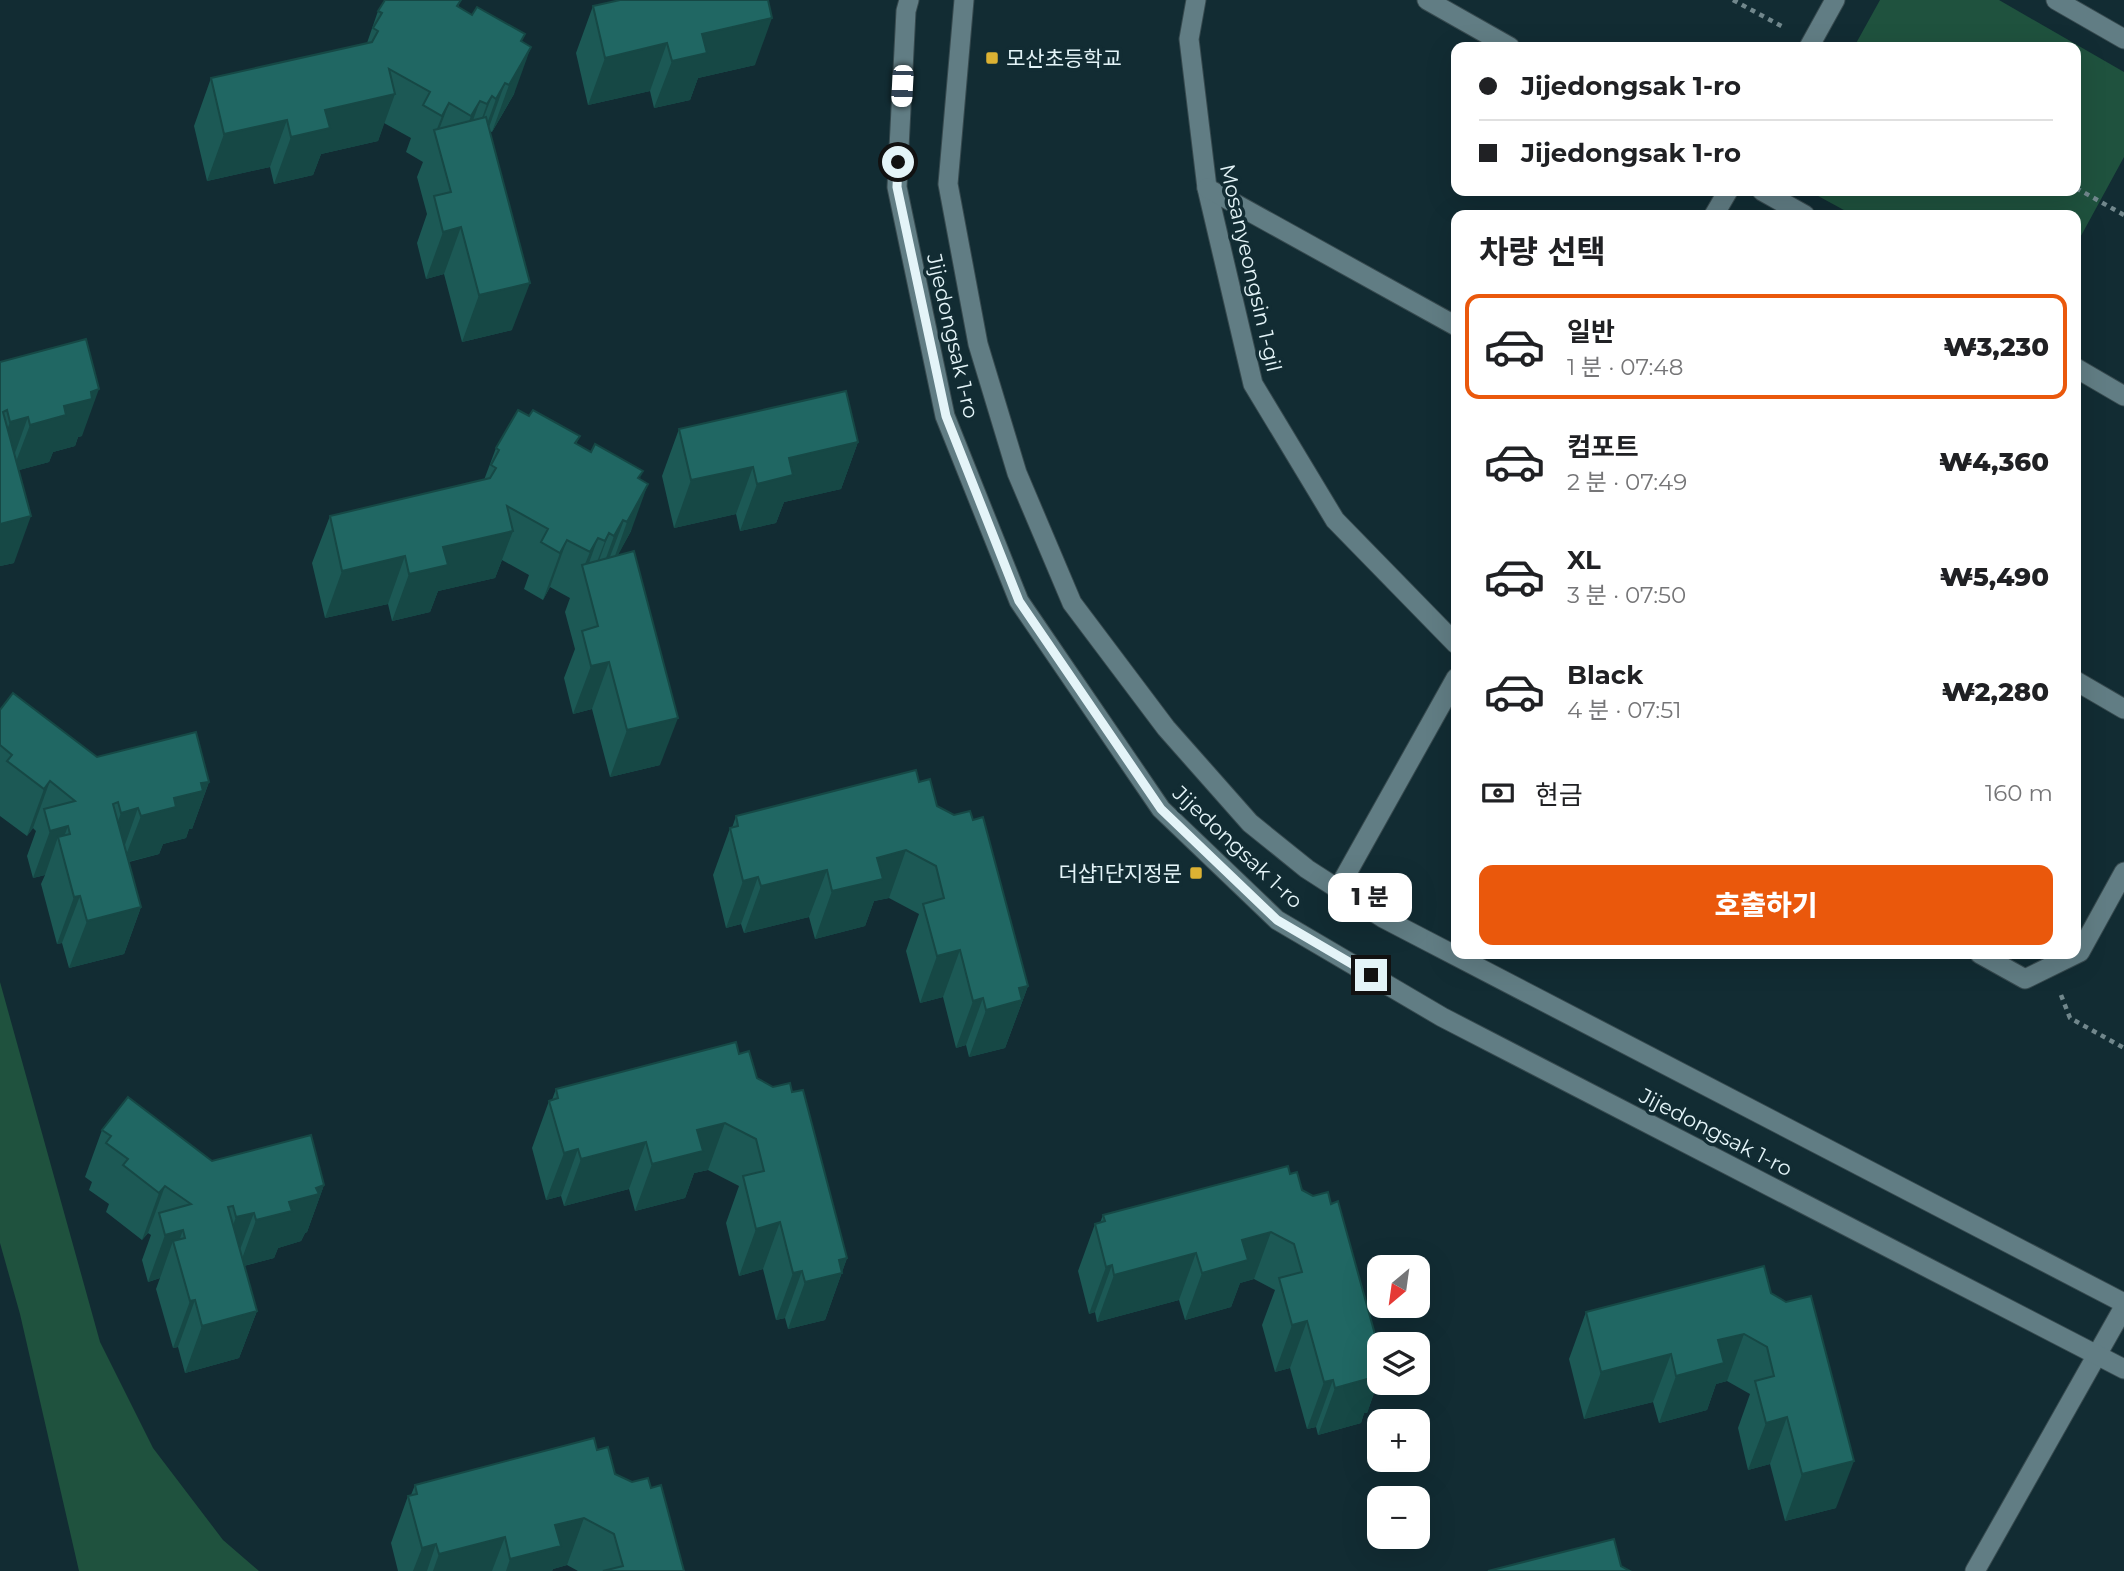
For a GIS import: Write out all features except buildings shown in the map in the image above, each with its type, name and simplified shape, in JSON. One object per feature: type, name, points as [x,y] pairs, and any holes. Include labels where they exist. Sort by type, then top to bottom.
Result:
[{"type":"street","name":"Jijedongsak 1-ro","points":[[909,0],[906,11],[897,187],[946,416],[1019,601],[1161,809],[1277,920],[1442,1017],[2124,1369]]},
{"type":"street","name":"Jijedongsak 1-ro","points":[[964,0],[948,184],[978,344],[1022,485],[1072,603],[1166,728],[1250,823],[1307,869],[1383,918],[1451,954]]},
{"type":"street","name":"Mosanyeongsin 1-gil","points":[[1196,0],[1189,38],[1207,188],[1253,384],[1335,520],[1451,639]]},
{"type":"street","points":[[1427,0],[1501,42]]},
{"type":"street","points":[[1812,42],[1835,0]]},
{"type":"street","points":[[2056,0],[2124,39]]},
{"type":"street","points":[[1207,188],[1451,323]]},
{"type":"street","points":[[1771,196],[1796,210]]},
{"type":"street","points":[[2081,371],[2124,396]]},
{"type":"street","points":[[2081,684],[2124,709]]},
{"type":"street","points":[[1338,889],[1451,687]]},
{"type":"street","points":[[2081,950],[2124,872]]},
{"type":"street","name":"Jijedongsak 1-ro","points":[[1462,959],[2124,1305]]},
{"type":"street","points":[[1989,959],[2025,979],[2066,959]]},
{"type":"street","points":[[1975,1571],[2124,1305]]},
{"type":"path","points":[[1733,0],[1805,42]]},
{"type":"path","points":[[2081,191],[2124,215]]},
{"type":"path","points":[[2050,967],[2070,1018],[2124,1048]]},
{"type":"green space","points":[[1880,0],[1999,0],[2072,42],[1857,42]]},
{"type":"green space","points":[[2081,47],[2124,72],[2124,157],[2081,236],[2081,210],[1844,210],[1818,196],[2081,196]]},
{"type":"green space","points":[[0,982],[100,1342],[153,1448],[223,1540],[259,1571],[79,1571],[20,1314],[0,1243]]},
{"type":"place","name":"모산초등학교","points":[[992,58]]},
{"type":"place","name":"더샵1단지정문","points":[[1196,873]]},
{"type":"route","points":[[898,162],[897,187],[946,416],[1019,601],[1161,809],[1277,920],[1371,975]]}]
